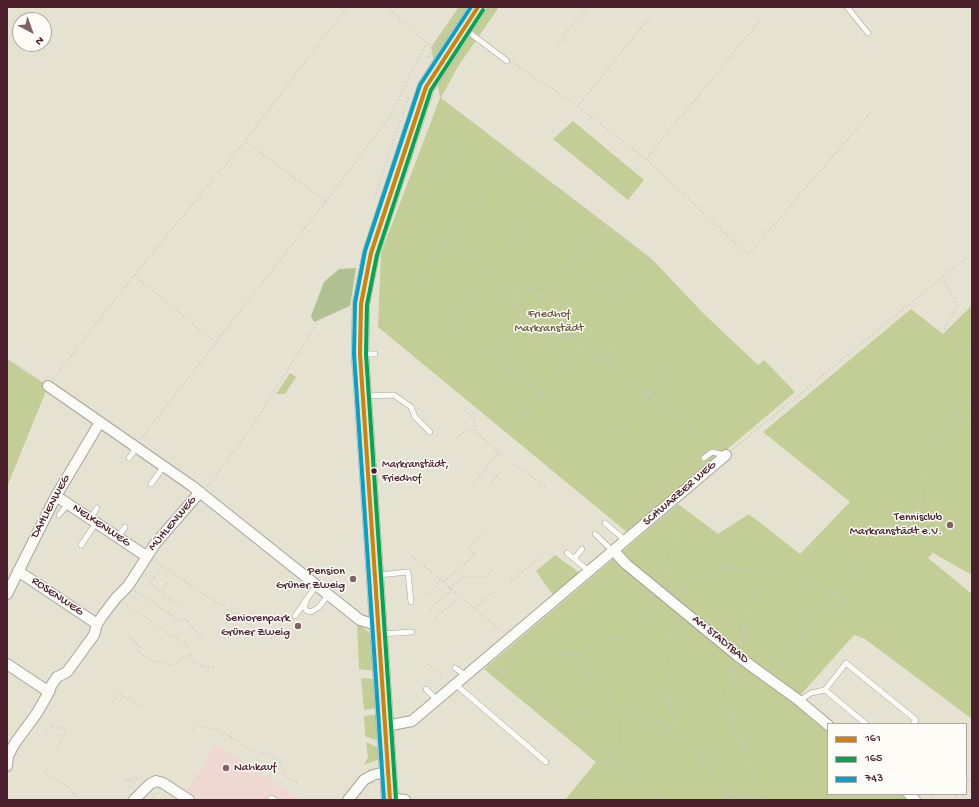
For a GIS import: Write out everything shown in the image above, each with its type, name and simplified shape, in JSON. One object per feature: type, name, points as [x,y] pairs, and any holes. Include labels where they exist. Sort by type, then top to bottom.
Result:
[{"type":"main road","points":[[395,799],[389,771],[380,628],[375,576],[363,396],[368,354],[361,304],[371,253],[426,86],[478,7]]},
{"type":"street","points":[[48,386],[136,446],[203,495],[360,620],[380,628]]},
{"type":"street","name":"DAHLIENWEG","points":[[7,594],[56,496],[100,422]]},
{"type":"street","name":"SCHWARZER WEG","points":[[386,726],[412,721],[465,675],[590,572],[726,455]]},
{"type":"street","name":"MÜHLENWEG","points":[[7,764],[8,756],[21,733],[28,726],[57,677],[67,672],[94,635],[97,624],[116,598],[128,586],[146,561],[146,556],[170,525],[178,520],[203,495]]},
{"type":"street","name":"NELKENWEG","points":[[56,496],[146,556]]},
{"type":"street","name":"AM STADTBAD","points":[[614,551],[626,564],[665,596],[827,724]]},
{"type":"street","name":"ROSENWEG","points":[[18,571],[97,624]]},
{"type":"street","points":[[7,664],[49,692]]},
{"type":"street","points":[[348,800],[364,780],[373,775],[389,771]]},
{"type":"street","points":[[134,800],[143,790],[156,781],[163,783],[178,796],[189,800]]},
{"type":"lane","points":[[847,7],[868,33]]},
{"type":"lane","points":[[463,28],[507,61]]},
{"type":"lane","points":[[363,396],[394,395],[410,407],[415,417],[430,432]]},
{"type":"lane","points":[[129,458],[136,446]]},
{"type":"lane","points":[[704,458],[712,452],[726,455]]},
{"type":"lane","points":[[151,484],[164,466]]},
{"type":"lane","points":[[59,515],[68,504]]},
{"type":"lane","points":[[81,545],[93,521],[96,508]]},
{"type":"lane","points":[[605,523],[626,541]]},
{"type":"lane","points":[[118,537],[125,527]]},
{"type":"lane","points":[[595,534],[614,551]]},
{"type":"lane","points":[[574,559],[582,549]]},
{"type":"lane","points":[[567,553],[590,572]]},
{"type":"lane","points":[[375,576],[408,572],[411,602]]},
{"type":"lane","points":[[295,616],[316,586]]},
{"type":"lane","points":[[306,599],[304,607],[307,611],[311,612],[328,595]]},
{"type":"lane","points":[[380,628],[412,632]]},
{"type":"lane","points":[[799,701],[811,693],[824,690],[846,663],[916,720],[914,723]]},
{"type":"lane","points":[[455,668],[465,675]]},
{"type":"lane","points":[[455,684],[546,762]]},
{"type":"lane","points":[[426,689],[437,700]]},
{"type":"lane","points":[[824,690],[865,723]]},
{"type":"lane","points":[[270,800],[272,798],[275,800]]},
{"type":"path","points":[[7,359],[48,386],[134,275],[245,141],[347,7]]},
{"type":"path","points":[[387,7],[427,43],[446,55]]},
{"type":"path","points":[[557,44],[588,7]]},
{"type":"path","points":[[578,106],[652,14]]},
{"type":"path","points":[[646,159],[760,21]]},
{"type":"path","points":[[136,446],[392,114],[427,43]]},
{"type":"path","points":[[498,54],[539,79],[578,106],[646,159],[748,255],[871,112]]},
{"type":"path","points":[[467,131],[408,211],[522,298]]},
{"type":"path","points":[[245,141],[326,201]]},
{"type":"path","points":[[392,318],[512,154],[553,187],[603,222],[649,258],[517,424]]},
{"type":"path","points":[[542,393],[449,322],[553,187]]},
{"type":"path","points":[[544,296],[603,222]]},
{"type":"path","name":"SCHWARZER WEG","points":[[726,455],[972,253]]},
{"type":"path","points":[[570,264],[616,299]]},
{"type":"path","points":[[134,275],[216,343]]},
{"type":"path","points":[[942,277],[958,306],[944,328],[972,354]]},
{"type":"path","points":[[515,293],[529,286],[562,310],[576,341]]},
{"type":"path","points":[[515,293],[512,306],[526,319],[546,333],[576,341],[726,455]]},
{"type":"path","name":"MÜHLENWEG","points":[[203,495],[249,431],[319,320],[350,306],[361,304]]},
{"type":"path","points":[[495,357],[526,319]]},
{"type":"path","points":[[609,366],[609,358],[614,343]]},
{"type":"path","points":[[599,456],[682,350]]},
{"type":"path","points":[[768,677],[882,534],[912,517],[920,506],[921,485],[929,454],[938,437],[972,397]]},
{"type":"path","points":[[464,410],[476,420],[476,433],[504,456]]},
{"type":"path","points":[[959,414],[972,421]]},
{"type":"path","points":[[456,438],[468,429],[476,429]]},
{"type":"path","points":[[472,486],[499,452]]},
{"type":"path","points":[[515,465],[547,488]]},
{"type":"path","points":[[492,482],[500,472]]},
{"type":"path","points":[[665,596],[678,529],[678,516],[672,501]]},
{"type":"path","points":[[426,595],[474,555],[468,548],[486,531]]},
{"type":"path","points":[[510,582],[542,555]]},
{"type":"path","points":[[146,556],[272,639],[282,624]]},
{"type":"path","points":[[412,556],[510,638]]},
{"type":"path","points":[[576,656],[587,649],[616,638],[641,623],[665,596],[695,580],[726,568],[774,573],[817,582],[833,595],[850,605]]},
{"type":"path","points":[[159,569],[150,584],[162,592],[166,598],[180,604]]},
{"type":"path","points":[[430,609],[464,576],[484,576],[494,569]]},
{"type":"path","points":[[139,570],[154,577]]},
{"type":"path","points":[[554,580],[563,572],[568,570],[580,580]]},
{"type":"path","points":[[762,800],[748,766],[726,696],[739,656],[744,625],[755,593],[774,573]]},
{"type":"path","points":[[162,592],[167,583]]},
{"type":"path","points":[[128,586],[182,622],[185,618],[204,640]]},
{"type":"path","points":[[474,608],[495,590]]},
{"type":"path","points":[[436,617],[460,596]]},
{"type":"path","points":[[116,598],[189,647]]},
{"type":"path","points":[[678,735],[667,695],[664,650],[670,632],[683,610]]},
{"type":"path","points":[[126,632],[140,647],[138,652],[153,661],[172,666],[180,659],[190,656],[193,663],[204,667],[215,666]]},
{"type":"path","points":[[500,669],[517,655],[537,651],[560,650],[576,656],[601,682],[616,707],[617,741],[610,758],[599,776],[597,800]]},
{"type":"path","points":[[486,658],[661,800]]},
{"type":"path","points":[[428,664],[441,676]]},
{"type":"path","points":[[113,702],[118,694],[122,694],[144,706]]},
{"type":"path","points":[[568,725],[581,714],[598,708],[616,707],[632,711],[660,724],[678,735],[700,756],[731,800]]},
{"type":"path","points":[[45,733],[47,729],[52,727],[63,728],[66,731],[55,752]]},
{"type":"path","points":[[193,730],[197,727],[202,727],[217,730],[227,734],[252,751],[268,753],[280,763],[287,777],[300,785]]},
{"type":"path","points":[[700,756],[721,762],[748,766],[827,764]]},
{"type":"path","points":[[44,772],[72,790],[77,800]]},
{"type":"path","points":[[123,778],[136,783],[143,790]]},
{"type":"path","points":[[717,800],[728,795],[762,800]]},
{"type":"shaded area","name":"Nahkauf","points":[[216,744],[302,800],[195,800],[185,794]]},
{"type":"green space","name":"Friedhof Markranstädt","points":[[459,7],[499,7],[457,68],[441,98],[652,259],[703,313],[758,365],[764,360],[795,392],[628,533],[378,327],[381,253],[440,98],[431,47]]},
{"type":"green space","points":[[573,121],[644,180],[628,200],[553,139]]},
{"type":"green space","points":[[356,268],[350,306],[314,322],[311,316],[324,282],[339,269]]},
{"type":"green space","points":[[972,305],[972,575],[933,553],[928,558],[972,594],[972,719],[865,639],[854,635],[797,699],[827,724],[827,795],[910,795],[915,800],[565,800],[596,762],[484,669],[678,504],[718,534],[749,514],[800,554],[850,502],[763,432],[911,309],[943,334]]},
{"type":"green space","points":[[7,359],[48,386],[7,487]]},
{"type":"green space","points":[[290,373],[296,377],[285,394],[276,394]]},
{"type":"green space","points":[[555,555],[580,573],[553,595],[536,571]]},
{"type":"green space","points":[[357,623],[371,634],[374,671],[359,669]]},
{"type":"green space","points":[[361,678],[375,679],[378,708],[364,710]]},
{"type":"green space","points":[[379,714],[381,742],[365,736],[364,716]]},
{"type":"green space","points":[[366,742],[381,749],[382,758],[364,765],[368,757]]},
{"type":"transit line","name":"743","points":[[384,800],[354,354],[355,303],[365,251],[420,85],[471,7]]},
{"type":"transit line","name":"161","points":[[390,800],[360,354],[361,304],[371,253],[426,87],[478,7]]},
{"type":"transit line","name":"165","points":[[396,800],[366,354],[367,305],[377,255],[431,90],[483,10]]},
{"type":"place","name":"Markranstädt, Friedhof","points":[[374,471]]},
{"type":"place","name":"Tennisclub Markranstädt e.V.","points":[[950,525]]},
{"type":"place","name":"Pension Grüner Zweig","points":[[353,579]]},
{"type":"place","name":"Seniorenpark Grüner Zweig","points":[[298,626]]},
{"type":"place","name":"Nahkauf","points":[[226,768]]}]
